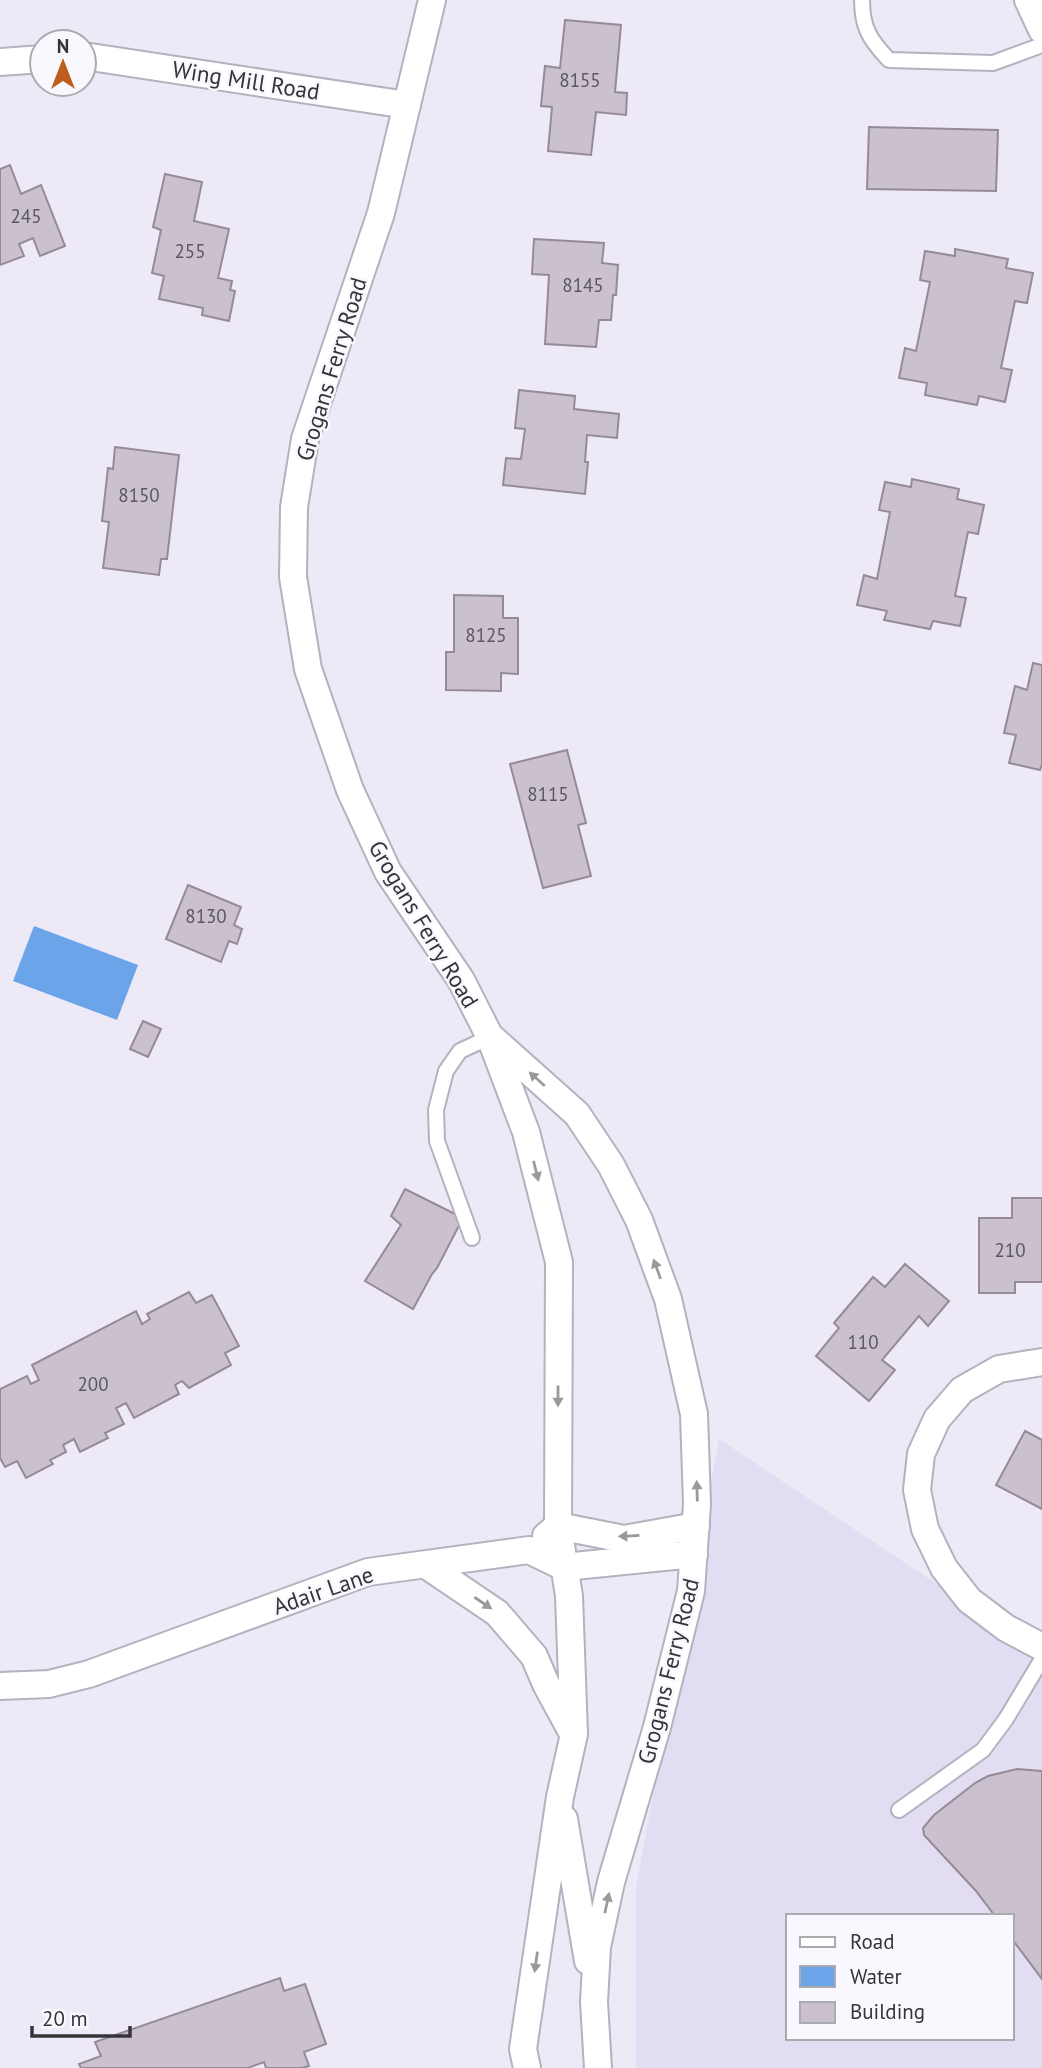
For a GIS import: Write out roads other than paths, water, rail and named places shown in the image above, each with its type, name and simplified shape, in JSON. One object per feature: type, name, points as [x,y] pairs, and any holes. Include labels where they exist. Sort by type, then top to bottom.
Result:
[{"type":"street","name":"Grogans Ferry Road","points":[[432,0],[381,214],[305,439],[294,507],[293,577],[307,669],[350,790],[388,872],[461,980],[490,1037],[526,1132],[559,1262],[558,1526],[569,1596],[573,1734],[560,1797],[523,2049],[527,2068]]},
{"type":"street","points":[[1028,0],[1042,30]]},
{"type":"street","name":"Wing Mill Road","points":[[98,58],[407,104]]},
{"type":"street","points":[[0,62],[28,60]]},
{"type":"street","name":"Grogans Ferry Road","points":[[490,1037],[577,1114],[611,1165],[639,1220],[668,1299],[694,1414],[696,1526],[691,1591],[657,1727],[611,1882],[597,1947],[594,2002],[598,2068]]},
{"type":"street","points":[[1042,1363],[999,1369],[962,1390],[937,1419],[921,1454],[917,1490],[925,1529],[944,1568],[969,1600],[1006,1628],[1042,1647]]},
{"type":"street","points":[[694,1554],[564,1567],[529,1550],[558,1526],[624,1539],[696,1526]]},
{"type":"street","name":"Adair Lane","points":[[0,1686],[49,1684],[89,1674],[368,1572],[529,1550]]},
{"type":"street","points":[[426,1564],[497,1612],[534,1656],[573,1734]]},
{"type":"street","points":[[560,1797],[594,2002]]},
{"type":"lane","points":[[862,0],[862,17],[871,41],[889,60],[993,63],[1042,45]]},
{"type":"lane","points":[[472,1238],[437,1141],[436,1110],[446,1071],[460,1051],[490,1037]]},
{"type":"lane","points":[[899,1810],[983,1750],[1006,1719],[1042,1659]]},
{"type":"water","points":[[34,926],[138,965],[117,1020],[13,981]]}]
